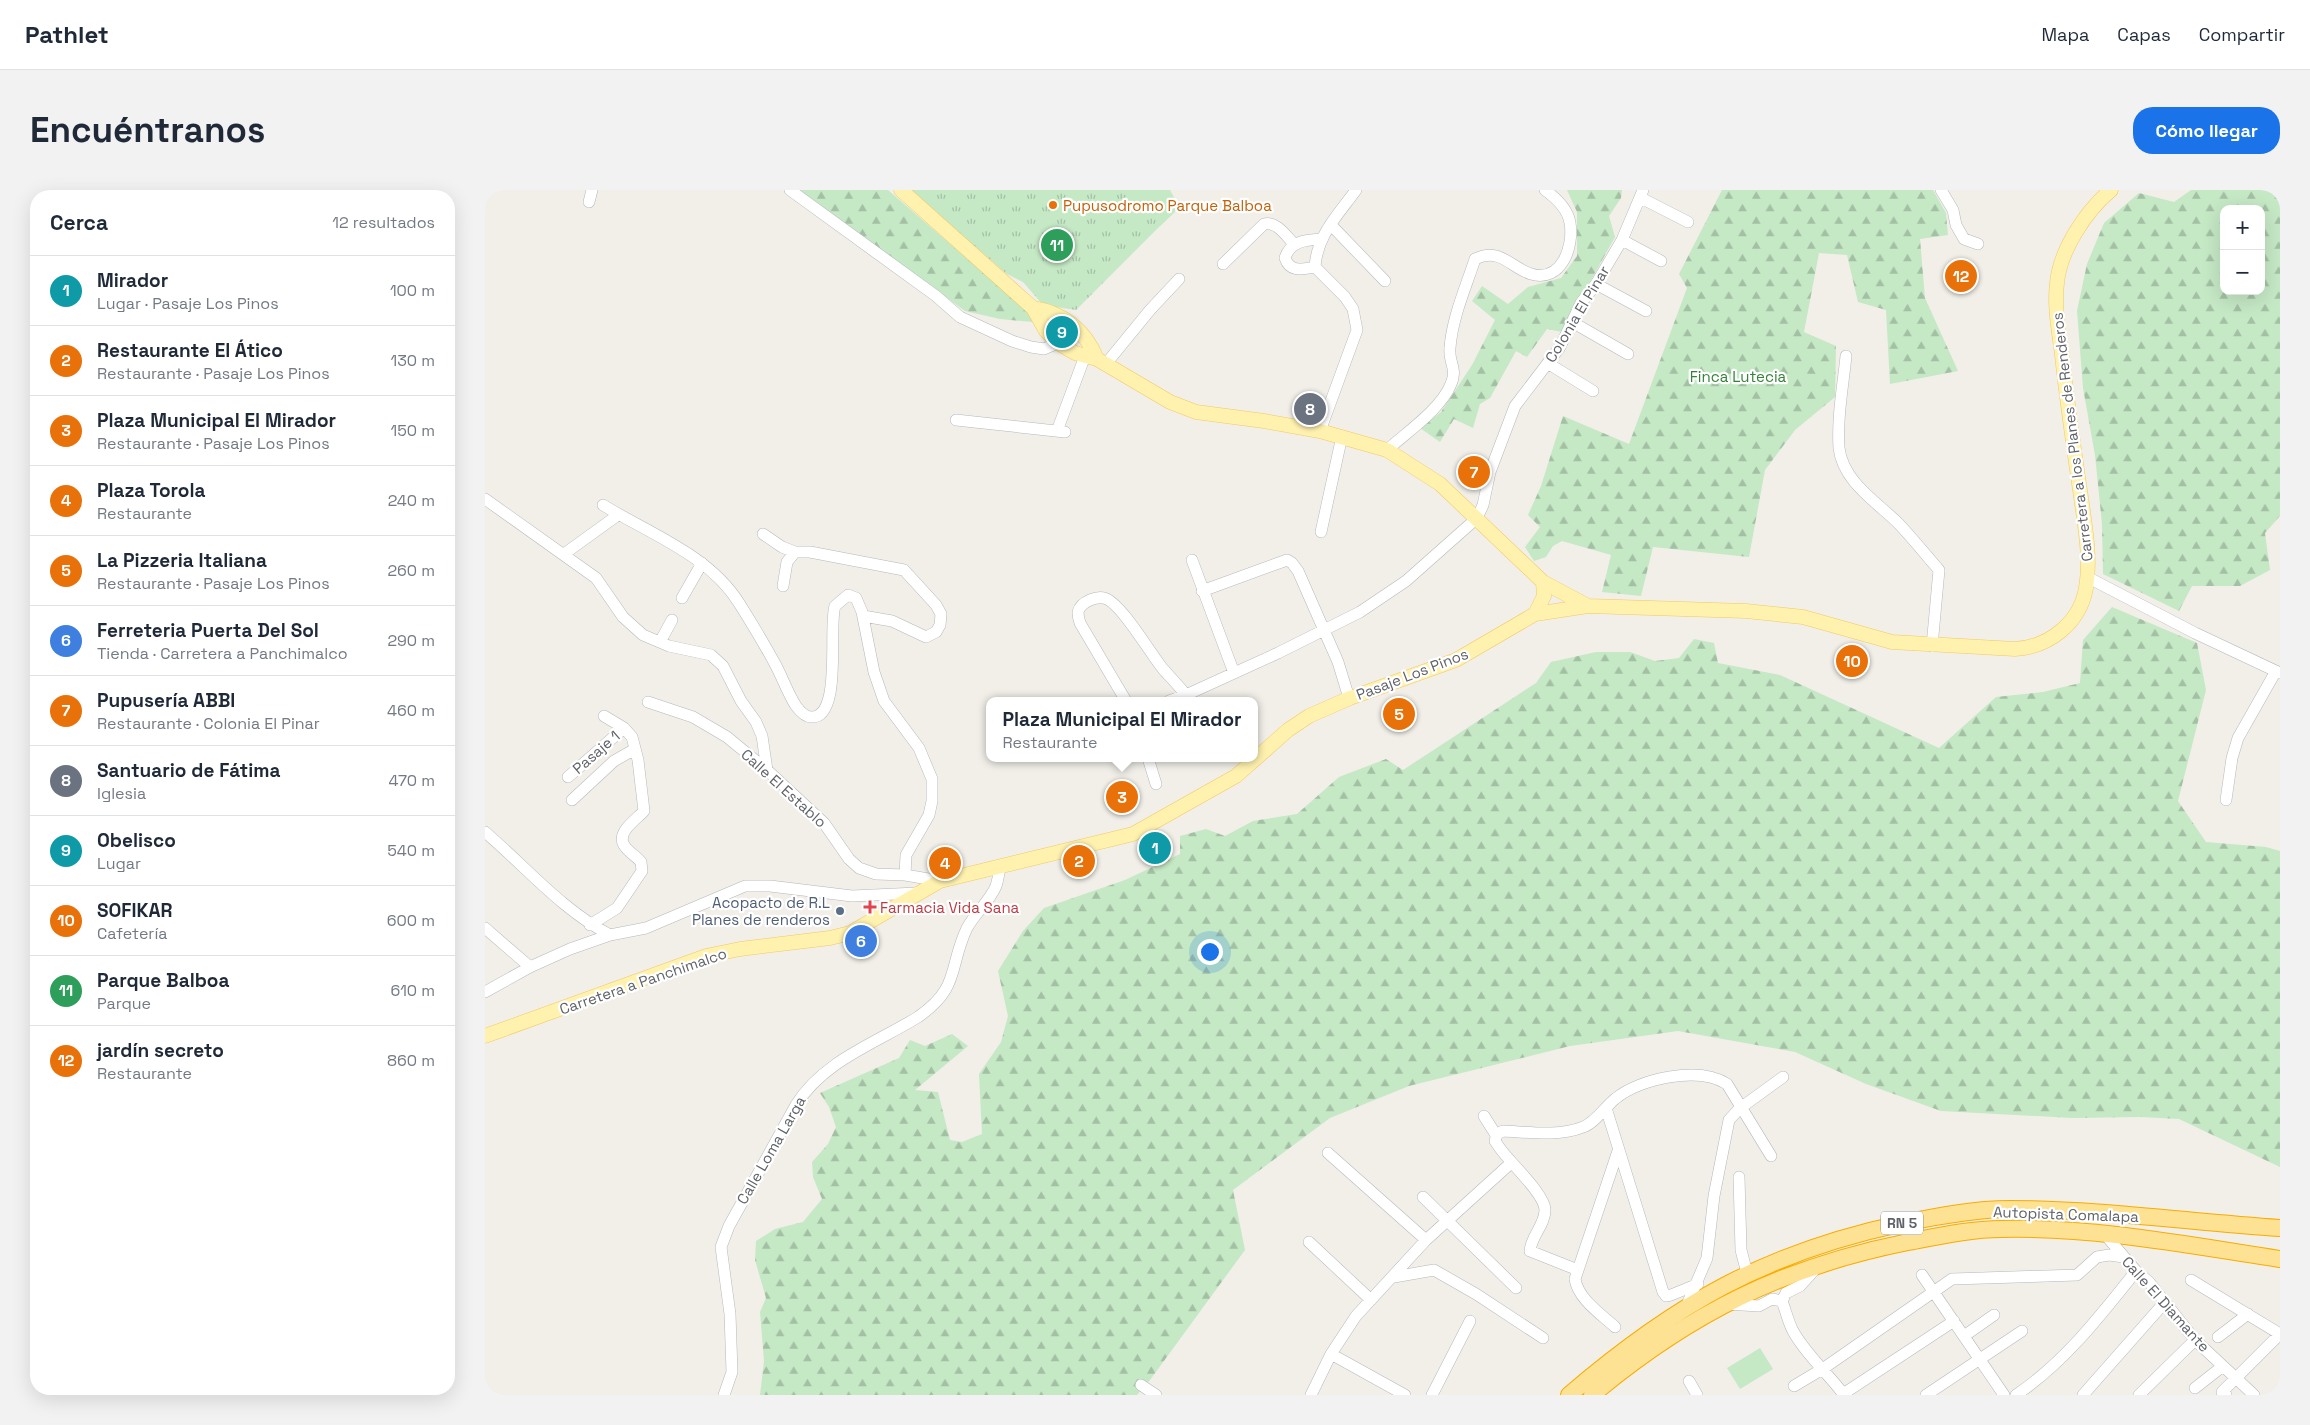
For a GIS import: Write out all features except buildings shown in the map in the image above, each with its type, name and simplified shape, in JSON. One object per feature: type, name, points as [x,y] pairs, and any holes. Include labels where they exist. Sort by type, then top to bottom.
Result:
[{"type":"highway","name":"Autopista Comalapa","points":[[1569,1395],[1634,1342],[1687,1305],[1747,1273],[1825,1243],[1878,1228],[1933,1217],[2008,1209],[2138,1216],[2280,1228]]},
{"type":"highway","name":"Autopista Comalapa","points":[[1592,1395],[1626,1366],[1669,1336],[1765,1284],[1821,1263],[1933,1237],[2000,1228],[2103,1232],[2280,1259]]},
{"type":"main road","points":[[901,190],[1033,308],[1041,324],[1058,343],[1096,360],[1158,396],[1196,412],[1320,431],[1387,450],[1440,484],[1543,582],[1588,606]]},
{"type":"main road","name":"Carretera a los Planes de Renderos","points":[[1588,606],[1746,610],[1791,614],[1892,642],[1932,646],[2030,648],[2043,644],[2061,631],[2076,613],[2085,594],[2087,577],[2085,526],[2068,409],[2056,294],[2057,280],[2074,235],[2086,215],[2111,190]]},
{"type":"main road","points":[[1033,308],[1051,312],[1076,327],[1089,342],[1096,360]]},
{"type":"main road","points":[[1535,614],[1544,596],[1543,582]]},
{"type":"main road","name":"Pasaje Los Pinos","points":[[1258,757],[1293,725],[1349,698],[1457,660],[1535,614],[1588,606]]},
{"type":"main road","name":"Pasaje Los Pinos","points":[[940,881],[1125,837],[1149,827],[1237,776],[1252,762]]},
{"type":"main road","name":"Carretera a Panchimalco","points":[[485,1036],[706,956],[740,949],[831,938],[850,933],[868,924],[896,899],[917,893],[940,881]]},
{"type":"street","points":[[589,202],[592,190]]},
{"type":"street","points":[[790,190],[936,296],[959,317],[1012,341],[1031,347],[1044,349],[1058,343]]},
{"type":"street","points":[[1387,450],[1435,407],[1451,385],[1455,372],[1449,349],[1455,322],[1475,259],[1485,254],[1501,257],[1532,274],[1547,274],[1559,267],[1567,257],[1571,240],[1570,221],[1564,207],[1545,190]]},
{"type":"street","points":[[1941,190],[1953,210],[1956,226],[1964,239],[1978,244]]},
{"type":"street","points":[[1320,431],[1357,330],[1353,309],[1345,297],[1315,267],[1316,251],[1321,239],[1353,191]]},
{"type":"street","points":[[1642,194],[1688,222]]},
{"type":"street","name":"Colonia El Pinar","points":[[1477,518],[1483,505],[1490,472],[1515,406],[1549,364],[1560,347],[1581,303],[1596,284],[1622,240],[1642,194]]},
{"type":"street","points":[[1223,264],[1264,224],[1270,222],[1294,244]]},
{"type":"street","points":[[1331,225],[1385,281]]},
{"type":"street","points":[[1315,267],[1300,270],[1292,268],[1287,264],[1287,254],[1294,244],[1321,239]]},
{"type":"street","points":[[1622,240],[1661,261]]},
{"type":"street","points":[[956,420],[1061,431],[1096,360],[1179,279]]},
{"type":"street","points":[[1596,284],[1646,311]]},
{"type":"street","points":[[1571,322],[1629,354]]},
{"type":"street","points":[[1847,356],[1839,419],[1839,450],[1849,474],[1859,487],[1899,524],[1939,570],[1932,646]]},
{"type":"street","points":[[1549,364],[1593,391]]},
{"type":"street","points":[[1321,532],[1342,436]]},
{"type":"street","points":[[485,500],[596,578],[623,617],[643,635],[669,646],[711,655],[723,666],[741,701],[756,722],[762,736],[767,770]]},
{"type":"street","points":[[603,505],[702,563],[719,576],[733,594],[774,662],[797,706],[809,717],[813,717],[821,712],[831,695],[835,606],[843,597],[853,596],[859,603],[874,672],[885,701],[919,748],[932,779],[932,802],[929,815],[906,855],[905,875]]},
{"type":"street","points":[[564,554],[618,515]]},
{"type":"street","points":[[1180,697],[1360,612],[1406,581],[1477,518]]},
{"type":"street","points":[[763,534],[782,547],[795,552],[810,552],[904,570],[936,605],[941,614],[940,625],[936,632],[926,637],[892,621],[863,616]]},
{"type":"street","points":[[783,586],[787,562],[795,552]]},
{"type":"street","points":[[1191,560],[1234,673]]},
{"type":"street","points":[[1202,591],[1287,560],[1298,571],[1338,662],[1349,698]]},
{"type":"street","points":[[682,598],[702,563]]},
{"type":"street","points":[[2087,577],[2278,672],[2238,738],[2232,758],[2226,800]]},
{"type":"street","points":[[1124,697],[1080,623],[1078,612],[1082,606],[1090,600],[1099,597],[1109,600],[1119,610],[1162,667],[1186,695]]},
{"type":"street","points":[[660,642],[671,620]]},
{"type":"street","name":"Calle El Establo","points":[[648,702],[693,717],[727,737],[767,770],[824,822],[849,860],[859,868],[876,874],[905,875],[940,881]]},
{"type":"street","points":[[590,925],[617,908],[642,871],[641,862],[624,845],[622,838],[625,829],[644,811],[635,749],[632,737],[624,728],[604,716]]},
{"type":"street","name":"Pasaje 1","points":[[568,777],[624,728]]},
{"type":"street","points":[[572,800],[614,761],[635,749]]},
{"type":"street","points":[[1149,762],[1157,784]]},
{"type":"street","points":[[485,832],[562,903],[590,925],[610,935]]},
{"type":"street","name":"Calle Loma Larga","points":[[724,1395],[732,1372],[732,1362],[731,1314],[721,1247],[729,1226],[796,1105],[809,1087],[829,1068],[918,1017],[931,1008],[943,995],[954,974],[968,926],[995,888],[1000,867]]},
{"type":"street","points":[[485,992],[570,948],[610,935],[646,928],[745,886],[779,886],[852,896],[896,899]]},
{"type":"street","points":[[485,928],[530,968]]},
{"type":"street","points":[[1496,1135],[1503,1131],[1559,1133],[1585,1127],[1615,1099],[1632,1088],[1670,1077],[1705,1075],[1717,1077],[1727,1084],[1743,1106],[1771,1156]]},
{"type":"street","points":[[1687,1305],[1698,1284],[1707,1258],[1714,1196],[1729,1120],[1743,1106],[1783,1077]]},
{"type":"street","points":[[1606,1108],[1663,1292],[1666,1296],[1671,1296],[1698,1284]]},
{"type":"street","points":[[1484,1116],[1496,1135],[1495,1141],[1544,1203],[1545,1210],[1530,1251],[1578,1270]]},
{"type":"street","points":[[1615,1327],[1588,1302],[1577,1288],[1575,1279],[1618,1151]]},
{"type":"street","points":[[1328,1153],[1426,1240]]},
{"type":"street","points":[[1311,1395],[1331,1354],[1347,1327],[1426,1240],[1511,1163]]},
{"type":"street","points":[[1739,1177],[1741,1250],[1747,1273]]},
{"type":"street","points":[[1423,1197],[1516,1288]]},
{"type":"street","name":"Calle El Diamante","points":[[2103,1232],[2136,1271],[2149,1282],[2195,1340],[2254,1395]]},
{"type":"street","points":[[1309,1242],[1371,1300]]},
{"type":"street","points":[[1794,1386],[1824,1368],[1952,1279],[2077,1275],[2097,1257],[2109,1255],[2124,1257]]},
{"type":"street","points":[[1821,1263],[1801,1286],[1786,1293],[1782,1301],[1793,1330],[1806,1351],[1824,1368],[1843,1394],[1954,1321]]},
{"type":"street","points":[[1393,1278],[1434,1270],[1476,1294],[1543,1338]]},
{"type":"street","points":[[2016,1395],[2052,1367],[2108,1306],[2136,1271]]},
{"type":"street","points":[[1922,1274],[2004,1395]]},
{"type":"street","points":[[2191,1280],[2280,1334],[2222,1392],[2225,1395]]},
{"type":"street","points":[[1725,1304],[1759,1306],[1772,1299],[1782,1301]]},
{"type":"street","points":[[2083,1395],[2165,1302]]},
{"type":"street","points":[[2218,1338],[2248,1314]]},
{"type":"street","points":[[1964,1336],[1994,1315]]},
{"type":"street","points":[[1432,1395],[1470,1321]]},
{"type":"street","points":[[1926,1395],[2022,1331]]},
{"type":"street","points":[[2139,1395],[2195,1340]]},
{"type":"street","points":[[1331,1354],[1405,1395]]},
{"type":"street","points":[[2195,1388],[2223,1366]]},
{"type":"street","points":[[1689,1381],[1697,1395]]},
{"type":"street","points":[[1141,1385],[1156,1395]]},
{"type":"green space","points":[[800,190],[888,190],[1027,311],[1033,322],[1000,319],[965,311]]},
{"type":"green space","points":[[909,190],[1170,190],[1179,207],[1076,310],[1043,305],[1023,282],[1007,274]]},
{"type":"green space","points":[[1146,190],[1161,190],[1175,212],[1160,226],[1138,196]]},
{"type":"green space","points":[[1567,190],[1622,190],[1621,198],[1609,216],[1615,237],[1562,332],[1547,329],[1527,357],[1516,351],[1490,398],[1480,404],[1473,428],[1454,419],[1440,442],[1420,428],[1441,412],[1472,365],[1495,320],[1472,301],[1482,286],[1508,304],[1528,287],[1561,278],[1577,256],[1577,212]]},
{"type":"green space","name":"Finca Lutecia","points":[[1722,190],[1933,190],[1946,213],[1948,235],[1920,239],[1925,298],[1958,371],[1890,384],[1886,310],[1858,302],[1847,255],[1819,253],[1804,332],[1836,346],[1835,397],[1795,430],[1765,470],[1749,557],[1653,547],[1641,596],[1602,592],[1611,555],[1562,541],[1553,546],[1546,557],[1534,561],[1525,547],[1540,527],[1528,515],[1541,486],[1563,416],[1629,444],[1687,288],[1679,274]]},
{"type":"green space","points":[[2191,190],[2280,190],[2280,516],[2265,533],[2270,570],[2240,586],[2192,586],[2179,611],[2103,574],[2102,524],[2095,455],[2083,388],[2077,311],[2087,264],[2104,223],[2139,193],[2174,202]]},
{"type":"green space","points":[[2112,607],[2197,643],[2206,690],[2178,801],[2206,842],[2266,847],[2280,851],[2280,1167],[2179,1119],[2141,1117],[2072,1118],[1941,1111],[1866,1084],[1795,1052],[1678,1031],[1570,1046],[1409,1086],[1330,1118],[1233,1190],[1245,1250],[1137,1395],[760,1395],[764,1361],[760,1312],[766,1298],[755,1260],[756,1241],[775,1229],[803,1222],[822,1199],[813,1177],[812,1162],[828,1144],[836,1127],[829,1107],[820,1093],[899,1058],[910,1040],[925,1046],[952,1034],[968,1046],[915,1090],[938,1092],[950,1140],[962,1142],[982,1134],[979,1074],[1001,1042],[1008,1016],[998,971],[1023,931],[1044,908],[1125,880],[1180,854],[1180,836],[1206,829],[1225,836],[1253,821],[1297,814],[1339,777],[1386,759],[1403,770],[1536,683],[1551,662],[1596,652],[1630,652],[1655,661],[1679,658],[1694,639],[1714,643],[1718,663],[1780,675],[1939,748],[1996,697],[2043,692],[2080,683],[2083,640]]},
{"type":"green space","points":[[1760,1348],[1773,1369],[1740,1389],[1727,1368]]},
{"type":"place","name":"Pupusodromo Parque Balboa","points":[[1053,205]]},
{"type":"place","name":"Parque Balboa","points":[[1057,245]]},
{"type":"place","name":"jardín secreto","points":[[1961,276]]},
{"type":"place","name":"Obelisco","points":[[1062,332]]},
{"type":"place","name":"Santuario de Fátima","points":[[1310,409]]},
{"type":"place","name":"Pupusería ABBI","points":[[1474,472]]},
{"type":"place","name":"SOFIKAR","points":[[1852,661]]},
{"type":"place","name":"La Pizzeria Italiana","points":[[1399,714]]},
{"type":"place","name":"Plaza Municipal El Mirador","points":[[1122,797]]},
{"type":"place","name":"Mirador","points":[[1155,848]]},
{"type":"place","name":"Restaurante El Ático","points":[[1079,861]]},
{"type":"place","name":"Plaza Torola","points":[[945,863]]},
{"type":"place","name":"Farmacia Vida Sana","points":[[870,907]]},
{"type":"place","name":"Acopacto de R.L Planes de renderos","points":[[840,911]]},
{"type":"place","name":"Ferreteria Puerta Del Sol","points":[[861,941]]}]
